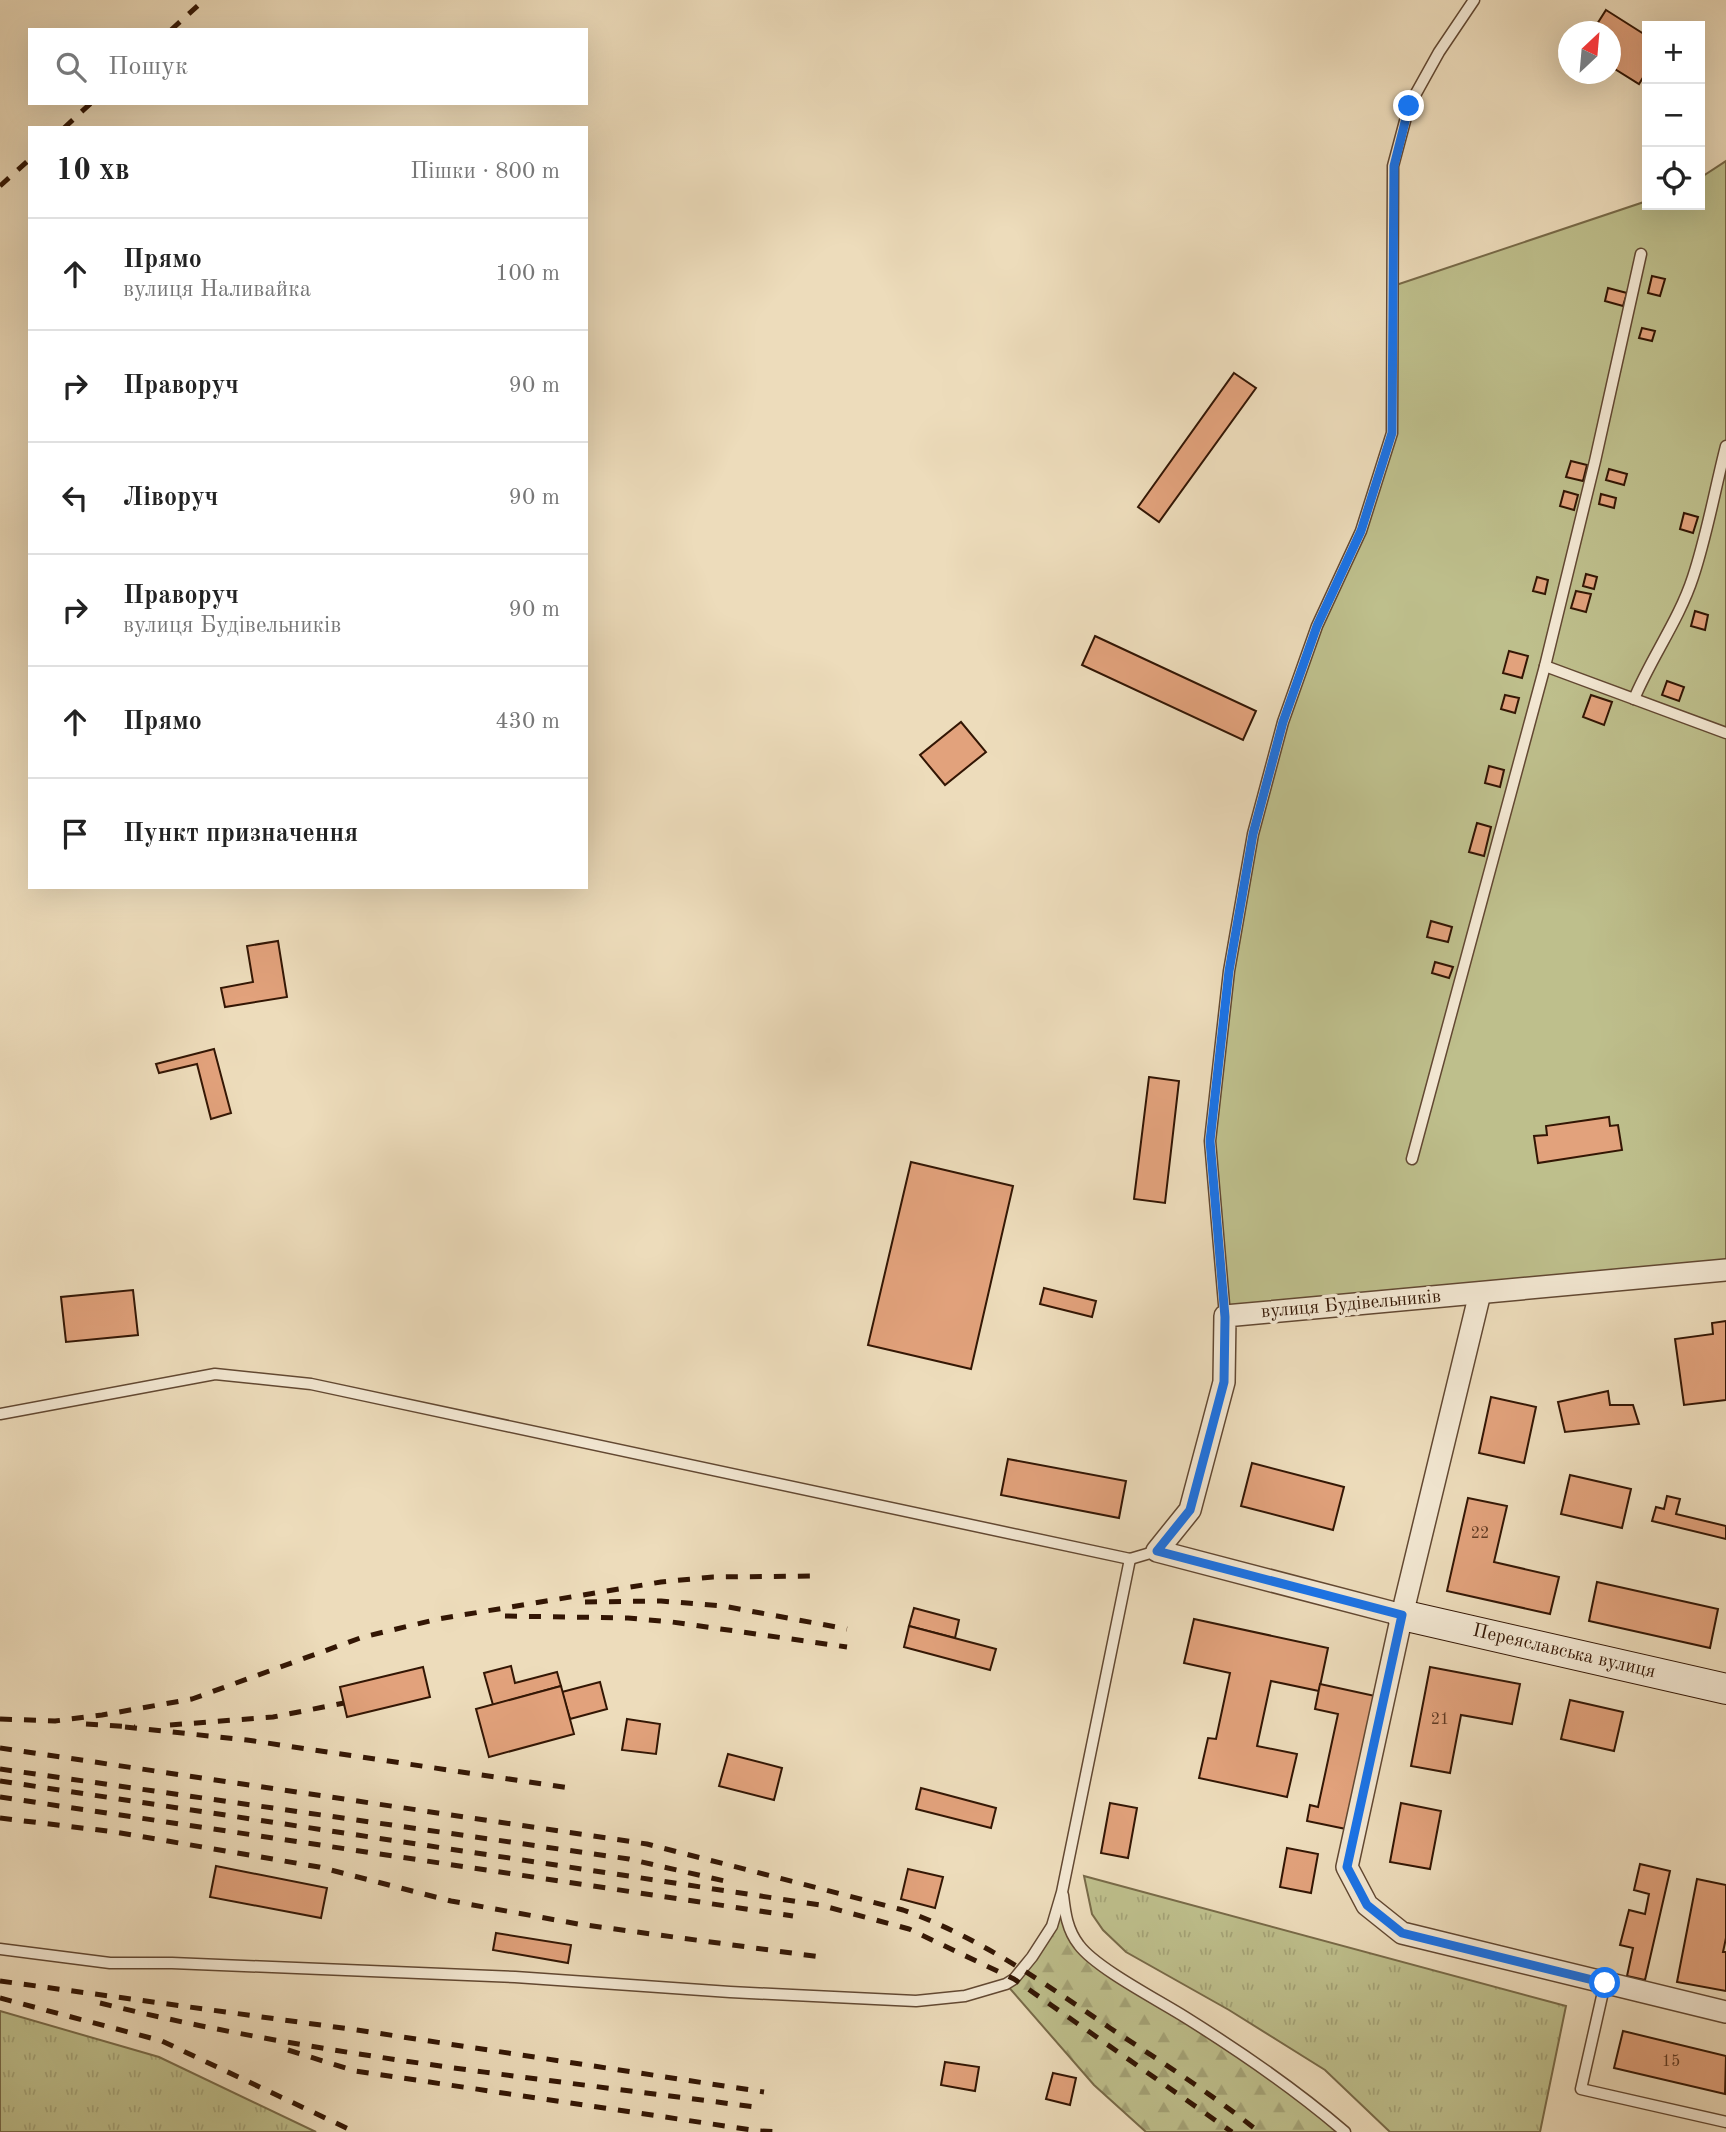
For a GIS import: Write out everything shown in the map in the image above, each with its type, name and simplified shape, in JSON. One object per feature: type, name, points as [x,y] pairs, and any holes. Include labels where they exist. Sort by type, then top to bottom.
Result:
[{"type":"street","name":"вулиця Будівельників","points":[[1225,1317],[1726,1270]]},
{"type":"street","points":[[1480,1293],[1402,1615],[1347,1867],[1367,1905],[1402,1933],[1726,2012]]},
{"type":"street","points":[[1225,1317],[1224,1382],[1190,1510],[1157,1551],[1402,1615]]},
{"type":"street","name":"Переяславська вулиця","points":[[1402,1615],[1726,1689]]},
{"type":"lane","points":[[1225,1317],[1210,1141],[1229,971],[1253,834],[1283,722],[1317,626],[1361,531],[1392,433],[1394,166],[1409,106],[1439,52],[1474,0]]},
{"type":"lane","points":[[1412,1159],[1545,666],[1592,474],[1641,254]]},
{"type":"lane","points":[[1634,699],[1646,669],[1667,634],[1693,579],[1726,446]]},
{"type":"lane","points":[[1545,666],[1726,733]]},
{"type":"lane","points":[[0,1414],[215,1374],[311,1384],[1130,1559],[1157,1551]]},
{"type":"lane","points":[[0,1949],[110,1963],[172,1963],[515,1977],[730,1992],[916,2001],[965,1996],[1006,1984],[1014,1979],[1032,1957],[1052,1926],[1062,1892],[1130,1559]]},
{"type":"lane","points":[[1062,1892],[1067,1923],[1079,1945],[1105,1967],[1212,2033],[1300,2093],[1345,2132]]},
{"type":"lane","points":[[1605,1983],[1581,2089],[1726,2122]]},
{"type":"green space","points":[[1726,161],[1726,1270],[1225,1316],[1210,1141],[1253,834],[1283,722],[1361,531],[1392,433],[1393,286],[1642,203],[1642,210],[1705,210],[1705,175]]},
{"type":"green space","points":[[1084,1876],[1566,2006],[1540,2132],[1390,2132],[1325,2070],[1229,2010],[1126,1952],[1103,1930],[1092,1914]]},
{"type":"green space","points":[[1062,1892],[1079,1946],[1212,2033],[1345,2132],[1146,2132],[1094,2085],[1006,1984],[1032,1957]]},
{"type":"green space","points":[[0,2011],[159,2057],[316,2132],[0,2132]]},
{"type":"building","points":[[1606,10],[1642,33],[1642,79],[1639,84],[1621,73],[1621,21],[1599,21]]},
{"type":"building","points":[[1652,276],[1665,279],[1660,296],[1648,293]]},
{"type":"building","points":[[1608,288],[1627,293],[1623,306],[1605,301]]},
{"type":"building","points":[[1642,328],[1655,331],[1652,341],[1639,338]]},
{"type":"building","points":[[1234,373],[1256,388],[1159,522],[1138,507]]},
{"type":"building","points":[[1571,461],[1587,465],[1583,481],[1566,477]]},
{"type":"building","points":[[1609,469],[1627,474],[1624,485],[1606,480]]},
{"type":"building","points":[[1564,491],[1578,495],[1574,510],[1560,506]]},
{"type":"building","points":[[1601,494],[1616,498],[1614,508],[1599,504]]},
{"type":"building","points":[[1684,513],[1698,517],[1693,533],[1680,529]]},
{"type":"building","points":[[1586,574],[1597,577],[1594,589],[1583,586]]},
{"type":"building","points":[[1537,577],[1548,580],[1545,594],[1533,591]]},
{"type":"building","points":[[1576,591],[1591,594],[1586,612],[1571,608]]},
{"type":"building","points":[[1695,611],[1708,615],[1705,630],[1691,626]]},
{"type":"building","points":[[1095,636],[1256,711],[1243,740],[1082,665]]},
{"type":"building","points":[[1509,651],[1528,656],[1522,678],[1503,673]]},
{"type":"building","points":[[1667,681],[1684,687],[1679,701],[1662,695]]},
{"type":"building","points":[[1505,695],[1519,698],[1515,713],[1501,709]]},
{"type":"building","points":[[1591,695],[1612,702],[1604,725],[1583,717]]},
{"type":"building","points":[[961,722],[986,752],[945,785],[920,755]]},
{"type":"building","points":[[1489,766],[1504,770],[1500,787],[1485,783]]},
{"type":"building","points":[[1477,823],[1491,827],[1484,856],[1469,852]]},
{"type":"building","points":[[1431,921],[1452,927],[1448,942],[1427,937]]},
{"type":"building","points":[[278,941],[287,997],[225,1007],[221,988],[253,982],[247,946]]},
{"type":"building","points":[[1435,962],[1453,967],[1449,978],[1432,973]]},
{"type":"building","points":[[214,1049],[231,1113],[211,1119],[197,1064],[159,1073],[156,1064]]},
{"type":"building","points":[[1149,1077],[1179,1081],[1165,1203],[1134,1199]]},
{"type":"building","points":[[1609,1117],[1610,1126],[1618,1125],[1622,1150],[1538,1163],[1534,1136],[1547,1135],[1546,1126]]},
{"type":"building","points":[[911,1162],[1013,1186],[971,1369],[868,1345]]},
{"type":"building","points":[[1044,1288],[1096,1301],[1092,1317],[1040,1304]]},
{"type":"building","points":[[133,1290],[138,1335],[66,1342],[61,1297]]},
{"type":"building","points":[[1726,1321],[1726,1400],[1684,1405],[1675,1339],[1713,1334],[1712,1323]]},
{"type":"building","points":[[1608,1391],[1610,1405],[1633,1405],[1639,1424],[1565,1432],[1558,1402]]},
{"type":"building","points":[[1491,1397],[1536,1407],[1524,1463],[1479,1453]]},
{"type":"building","points":[[1008,1459],[1126,1481],[1119,1518],[1001,1495]]},
{"type":"building","points":[[1252,1463],[1344,1487],[1333,1530],[1241,1506]]},
{"type":"building","points":[[1570,1475],[1631,1489],[1622,1528],[1561,1514]]},
{"type":"building","points":[[1667,1496],[1680,1499],[1676,1514],[1726,1526],[1726,1539],[1652,1521],[1656,1507],[1664,1509]]},
{"type":"building","points":[[1468,1498],[1507,1506],[1494,1562],[1559,1577],[1550,1614],[1447,1591]]},
{"type":"building","points":[[1597,1582],[1718,1609],[1710,1648],[1589,1621]]},
{"type":"building","points":[[914,1608],[959,1620],[955,1638],[909,1626]]},
{"type":"building","points":[[1194,1619],[1328,1648],[1319,1691],[1271,1681],[1257,1746],[1297,1754],[1287,1797],[1199,1778],[1208,1738],[1216,1739],[1230,1673],[1184,1663]]},
{"type":"building","points":[[909,1626],[996,1649],[990,1670],[904,1647]]},
{"type":"building","points":[[511,1666],[515,1683],[557,1672],[561,1686],[493,1705],[484,1673]]},
{"type":"building","points":[[423,1667],[430,1697],[347,1717],[340,1687]]},
{"type":"building","points":[[1430,1667],[1520,1684],[1512,1724],[1461,1715],[1450,1773],[1411,1766]]},
{"type":"building","points":[[600,1682],[607,1709],[570,1719],[562,1692]]},
{"type":"building","points":[[1320,1684],[1375,1696],[1346,1829],[1307,1821],[1310,1805],[1318,1807],[1338,1714],[1315,1709]]},
{"type":"building","points":[[561,1686],[574,1734],[489,1757],[476,1709]]},
{"type":"building","points":[[1570,1700],[1623,1712],[1614,1751],[1561,1739]]},
{"type":"building","points":[[627,1719],[660,1724],[656,1754],[622,1750]]},
{"type":"building","points":[[728,1754],[782,1768],[774,1800],[719,1786]]},
{"type":"building","points":[[921,1788],[996,1808],[991,1828],[916,1809]]},
{"type":"building","points":[[1110,1803],[1137,1808],[1128,1858],[1101,1853]]},
{"type":"building","points":[[1401,1803],[1441,1811],[1430,1869],[1390,1862]]},
{"type":"building","points":[[1287,1848],[1318,1854],[1311,1893],[1280,1887]]},
{"type":"building","points":[[1640,1864],[1670,1871],[1645,1980],[1627,1976],[1633,1948],[1620,1945],[1629,1910],[1645,1914],[1649,1894],[1634,1890]]},
{"type":"building","points":[[216,1866],[327,1888],[321,1918],[210,1897]]},
{"type":"building","points":[[908,1869],[943,1877],[935,1908],[901,1899]]},
{"type":"building","points":[[1697,1879],[1726,1885],[1726,1938],[1723,1952],[1726,1952],[1726,1991],[1677,1982]]},
{"type":"building","points":[[496,1933],[571,1945],[568,1963],[493,1950]]},
{"type":"building","points":[[1623,2031],[1726,2056],[1725,2094],[1614,2068]]},
{"type":"building","points":[[945,2062],[979,2067],[975,2091],[941,2085]]},
{"type":"building","points":[[1053,2073],[1076,2078],[1070,2105],[1046,2099]]},
{"type":"railway","points":[[173,28],[204,0]]},
{"type":"railway","points":[[66,126],[89,105]]},
{"type":"railway","points":[[0,186],[28,161]]},
{"type":"railway","points":[[0,1719],[55,1721],[192,1699],[363,1637],[438,1619],[661,1582],[713,1577],[815,1576]]},
{"type":"railway","points":[[585,1602],[661,1601],[723,1606],[847,1629]]},
{"type":"railway","points":[[505,1616],[628,1618],[847,1647]]},
{"type":"railway","points":[[170,1725],[273,1717],[344,1703]]},
{"type":"railway","points":[[86,1724],[135,1727]]},
{"type":"railway","points":[[125,1727],[247,1740],[576,1789]]},
{"type":"railway","points":[[0,1748],[647,1844],[903,1910],[984,1947],[1036,1978],[1186,2078],[1259,2132]]},
{"type":"railway","points":[[0,1769],[629,1859],[729,1882]]},
{"type":"railway","points":[[0,1781],[820,1905],[909,1929],[1014,1979],[1232,2132]]},
{"type":"railway","points":[[0,1797],[793,1916]]},
{"type":"railway","points":[[0,1818],[115,1832],[319,1867],[451,1901],[578,1924],[821,1957]]},
{"type":"railway","points":[[0,1981],[357,2030],[764,2092]]},
{"type":"railway","points":[[0,1998],[162,2041],[355,2132]]},
{"type":"railway","points":[[100,2003],[182,2022],[347,2052],[762,2108]]},
{"type":"railway","points":[[288,2050],[355,2071],[759,2131],[783,2132]]},
{"type":"route","points":[[1409,106],[1394,166],[1392,433],[1361,531],[1317,626],[1283,722],[1253,834],[1229,971],[1210,1141],[1225,1317],[1224,1382],[1190,1510],[1157,1551],[1402,1615],[1347,1867],[1367,1905],[1402,1933],[1605,1983]]}]
